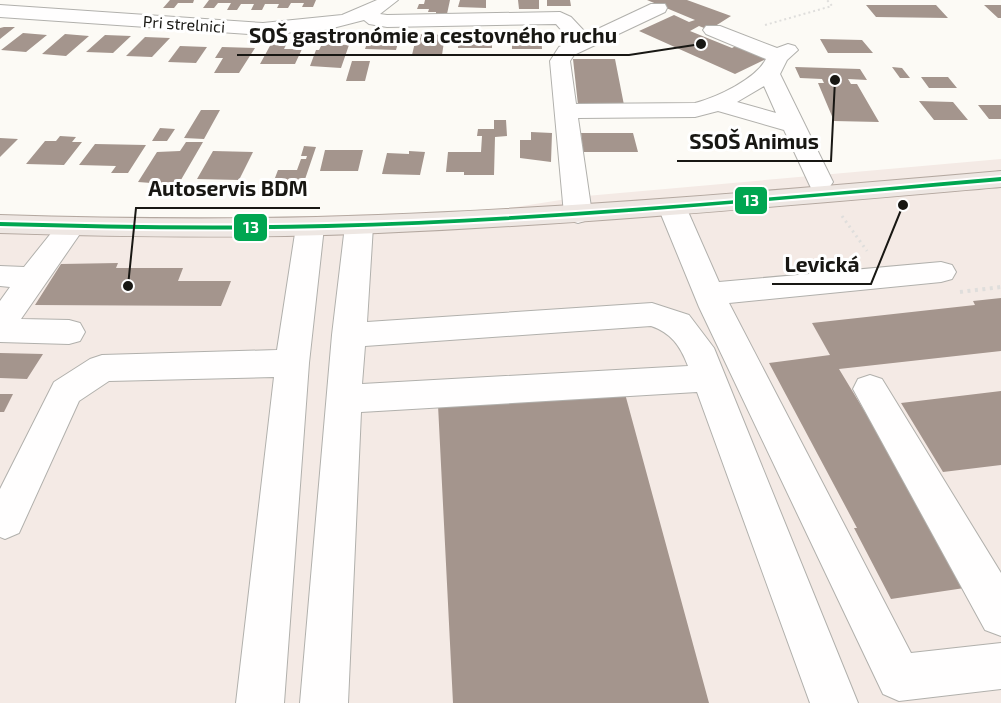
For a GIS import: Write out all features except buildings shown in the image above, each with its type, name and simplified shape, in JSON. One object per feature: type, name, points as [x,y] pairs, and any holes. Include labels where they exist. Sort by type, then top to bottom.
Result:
[{"type":"main road","points":[[0,224],[70,228],[360,226],[578,214],[999,181]]},
{"type":"street","name":"Pri strelnici","points":[[0,11],[263,29],[305,27],[366,13],[389,0]]},
{"type":"street","points":[[578,214],[560,61],[566,51],[658,8]]},
{"type":"street","name":"Pri strelnici","points":[[366,13],[376,20],[387,21],[560,18],[567,22],[573,35],[585,41]]},
{"type":"street","points":[[719,33],[778,60]]},
{"type":"street","points":[[567,111],[695,110],[718,104],[778,60]]},
{"type":"street","points":[[778,60],[792,125],[820,182]]},
{"type":"street","points":[[718,104],[792,125]]},
{"type":"street","points":[[672,207],[715,307],[899,678],[1001,666]]},
{"type":"street","points":[[324,703],[348,335],[360,226]]},
{"type":"street","points":[[260,703],[292,363],[310,227]]},
{"type":"street","points":[[69,332],[0,328],[32,278],[70,228]]},
{"type":"street","points":[[711,294],[941,272]]},
{"type":"street","points":[[0,276],[32,278]]},
{"type":"street","points":[[348,335],[652,314],[678,323],[698,348],[834,703]]},
{"type":"street","points":[[4,520],[66,392],[102,368],[292,363]]},
{"type":"street","points":[[344,399],[709,378]]},
{"type":"street","points":[[870,389],[1001,614]]},
{"type":"path","points":[[719,33],[832,6],[827,0]]},
{"type":"shaded area","points":[[1001,159],[1001,703],[0,703],[0,215],[202,219],[491,211],[586,196]]},
{"type":"transit line","name":"13","points":[[0,224],[236,228],[456,221],[690,205],[1001,179]]},
{"type":"place","name":"SOŠ gastronómie a cestovného ruchu","points":[[701,44]]},
{"type":"place","name":"SSOŠ Animus","points":[[835,80]]},
{"type":"place","name":"Levická","points":[[903,205]]},
{"type":"place","name":"Autoservis BDM","points":[[128,286]]}]
